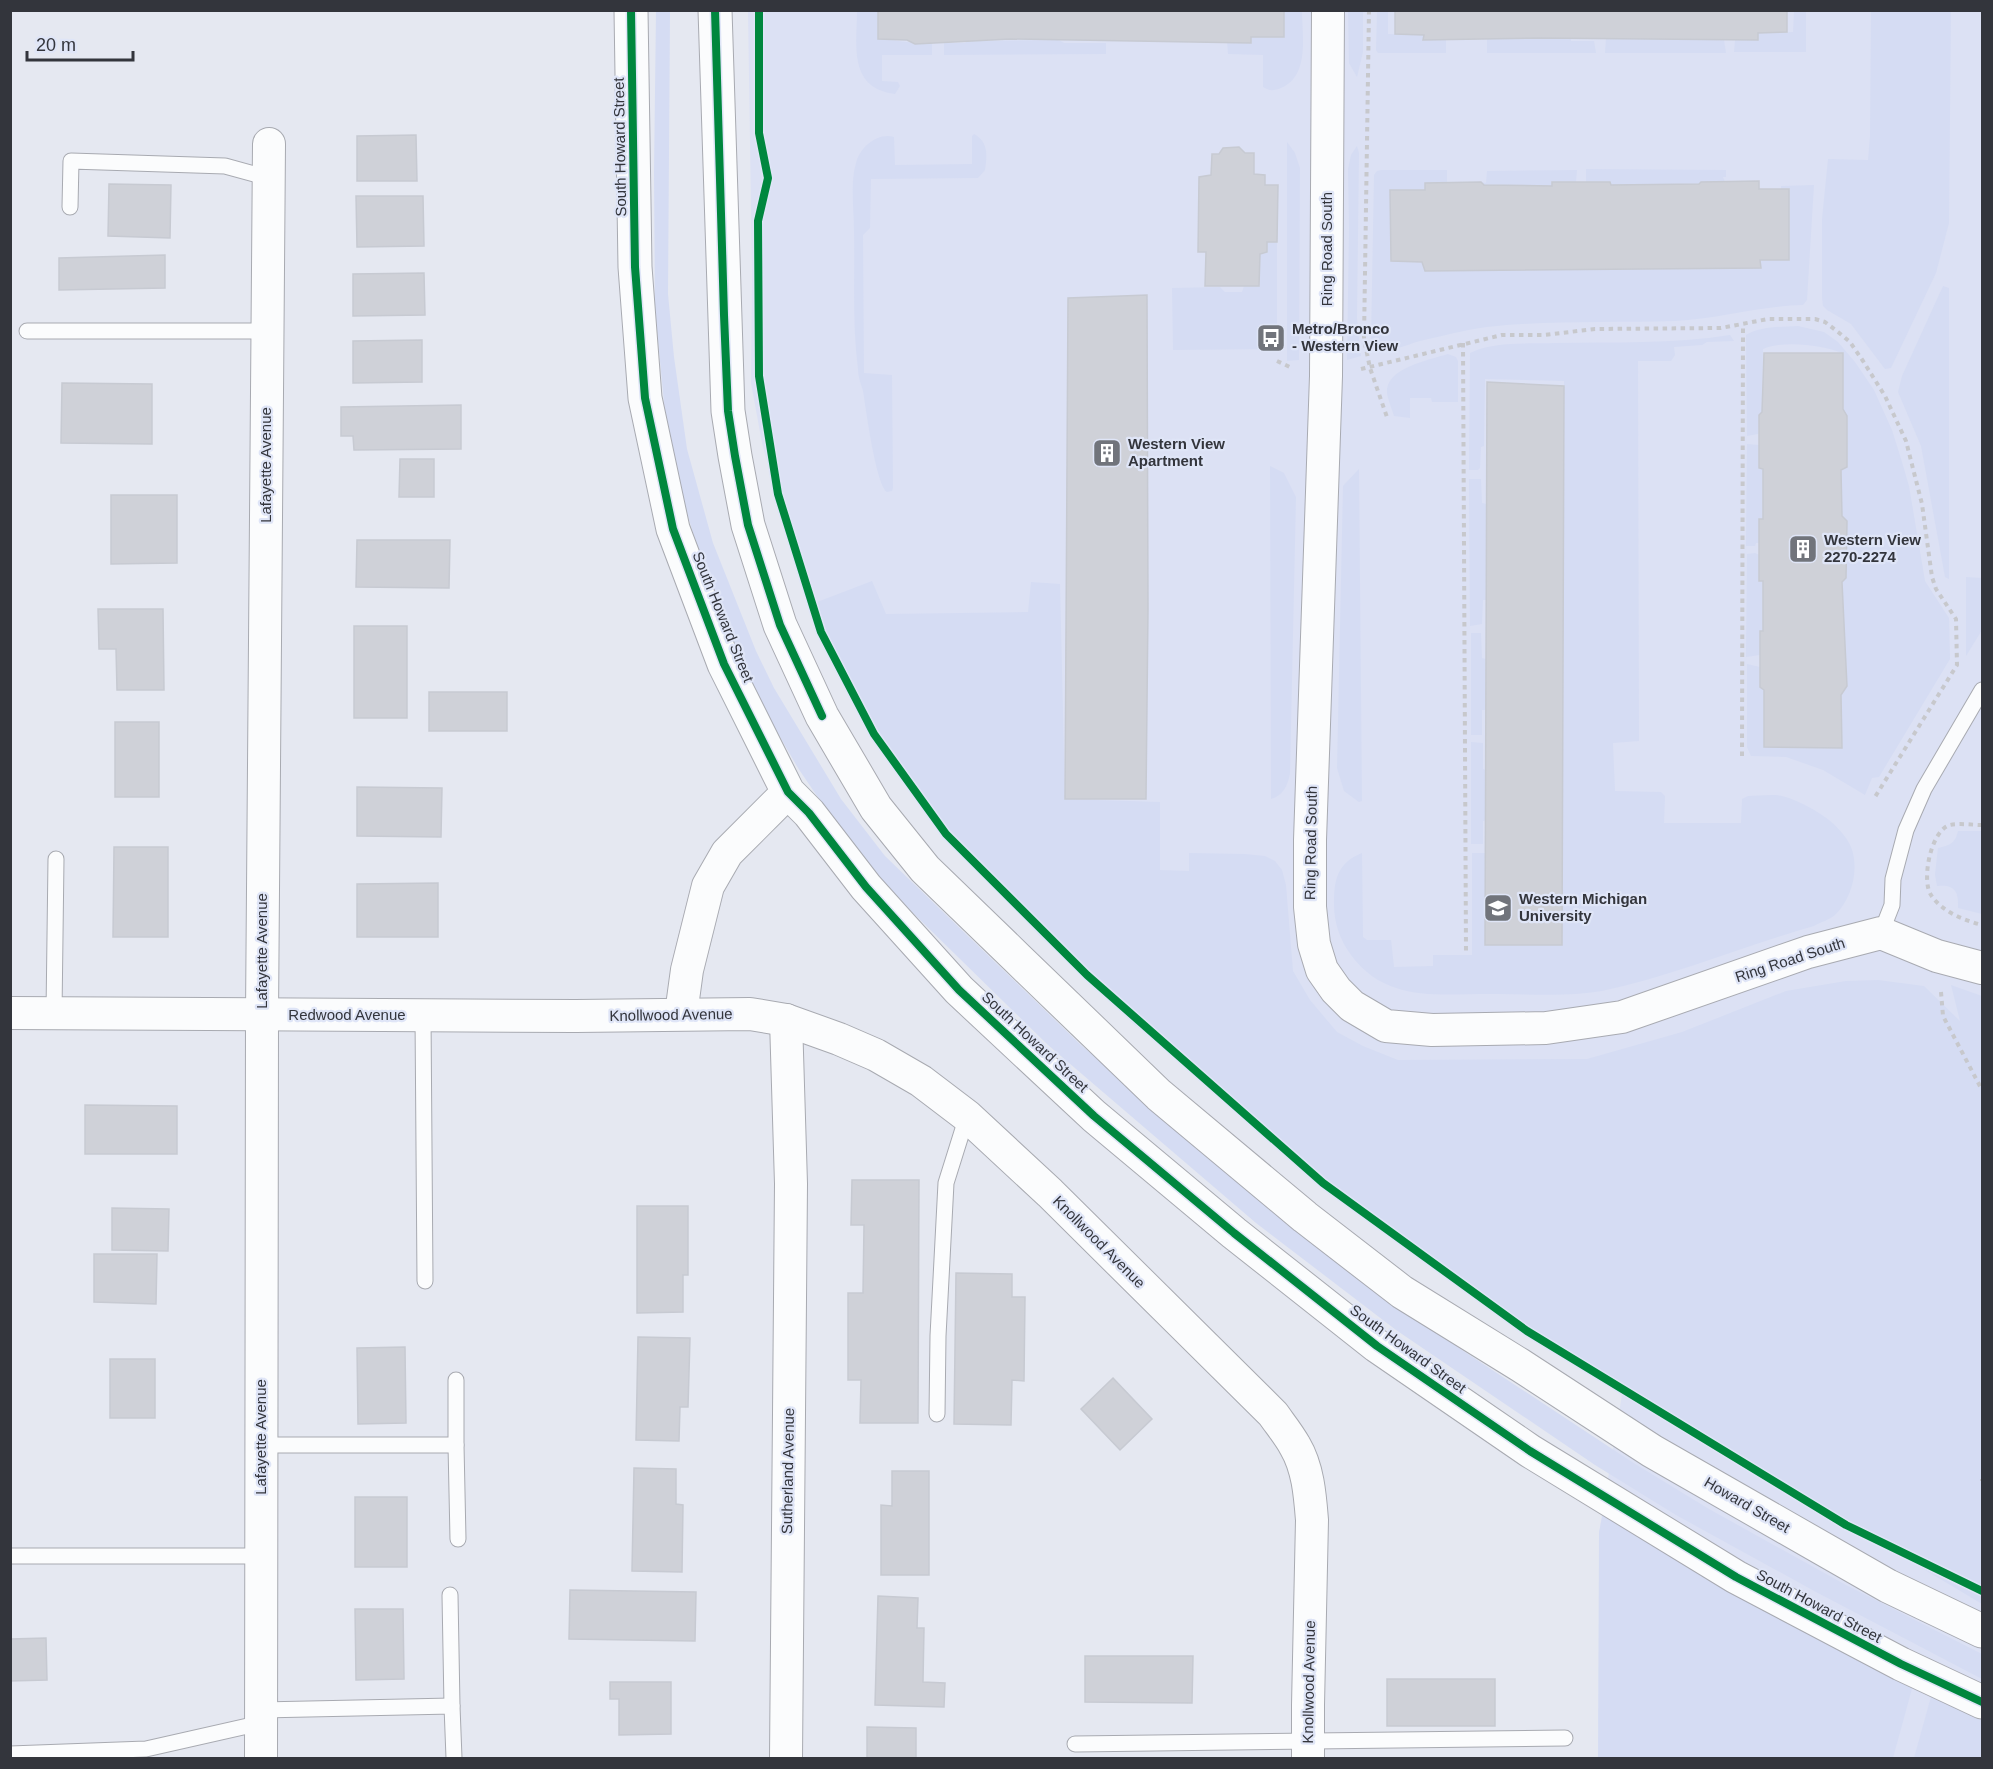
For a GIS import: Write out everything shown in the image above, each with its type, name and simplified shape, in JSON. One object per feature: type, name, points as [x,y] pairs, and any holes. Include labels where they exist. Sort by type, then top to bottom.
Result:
[{"type":"street","name":"South Howard Street","points":[[631,10],[635,267],[645,398],[673,529],[724,664],[788,792],[809,813],[866,887],[959,990],[1094,1116],[1234,1233],[1377,1346],[1530,1451],[1736,1577],[1901,1664],[1983,1702]]},
{"type":"street","name":"Howard Street","points":[[714,10],[728,411],[748,525],[780,625],[822,716],[876,808],[925,869],[1159,1095],[1305,1217],[1402,1292],[1521,1365],[1652,1451],[1888,1586],[1983,1631]]},
{"type":"street","name":"Ring Road South","points":[[1328,10],[1326,376],[1310,840],[1310,907],[1316,953],[1322,970],[1336,990],[1352,1006],[1386,1026],[1432,1030],[1546,1028],[1622,1017],[1808,952],[1881,933]]},
{"type":"street","name":"Lafayette Avenue","points":[[261,1758],[262,1014],[268,144]]},
{"type":"street","points":[[681,1014],[687,970],[708,886],[727,853],[788,792]]},
{"type":"street","points":[[1881,933],[1937,956],[1983,968]]},
{"type":"street","name":"Redwood Avenue","points":[[10,1013],[576,1016]]},
{"type":"street","name":"Knollwood Avenue","points":[[576,1016],[750,1014],[786,1020],[876,1055],[921,1082],[967,1116],[1050,1193],[1273,1414],[1303,1462],[1310,1494],[1312,1520],[1308,1750]]},
{"type":"street","name":"Sutherland Avenue","points":[[786,1020],[791,1184],[786,1758]]},
{"type":"lane","points":[[70,207],[71,161],[225,166],[268,178]]},
{"type":"lane","points":[[27,331],[267,331]]},
{"type":"lane","points":[[1881,933],[1892,905],[1893,879],[1906,830],[1924,789],[1983,690]]},
{"type":"lane","points":[[54,1013],[56,859]]},
{"type":"lane","points":[[423,1015],[425,1281]]},
{"type":"lane","points":[[937,1414],[938,1336],[946,1183],[967,1116]]},
{"type":"lane","points":[[456,1380],[458,1539]]},
{"type":"lane","points":[[261,1445],[456,1445]]},
{"type":"lane","points":[[10,1556],[261,1556]]},
{"type":"lane","points":[[450,1595],[454,1758]]},
{"type":"lane","points":[[10,1754],[146,1754],[261,1717],[452,1706]]},
{"type":"lane","points":[[1075,1744],[1308,1750],[1565,1738]]},
{"type":"path","points":[[1369,10],[1364,339],[1370,368],[1388,420]]},
{"type":"path","points":[[1277,361],[1300,372],[1326,376],[1370,368],[1502,335],[1544,335],[1595,329],[1721,328],[1768,319],[1815,319],[1825,322],[1850,342],[1885,396],[1906,441],[1922,504],[1934,583],[1956,619],[1957,665],[1875,797]]},
{"type":"path","points":[[1742,756],[1743,324]]},
{"type":"path","points":[[1463,343],[1466,952]]},
{"type":"path","points":[[1983,825],[1949,825],[1939,832],[1931,853],[1927,875],[1931,895],[1944,908],[1967,921],[1983,925]]},
{"type":"path","points":[[1937,956],[1943,1016],[1983,1090]]},
{"type":"shaded area","points":[[656,11],[670,11],[668,294],[687,449],[713,543],[756,651],[774,688],[841,799],[885,856],[1081,1045],[1213,1158],[1371,1286],[1462,1350],[1632,1462],[1709,1509],[1846,1585],[1982,1654],[1982,1679],[1676,1515],[1595,1465],[1396,1330],[1256,1223],[1048,1045],[912,912],[870,866],[834,821],[798,768],[766,713],[737,654],[706,575],[672,454],[665,412],[655,310]]},
{"type":"shaded area","name":"Western Michigan University","points":[[748,11],[1982,11],[1982,1758],[1599,1758],[1599,1533],[1622,1395],[1416,1253],[1181,1060],[1135,1025],[1040,936],[967,860],[917,802],[859,706],[833,657],[794,556],[762,443],[751,383],[752,273]]},
{"type":"shaded area","points":[[857,11],[878,11],[878,39],[932,43],[932,55],[882,55],[882,81],[898,82],[900,86],[895,94],[880,90],[869,83],[862,74],[857,51]]},
{"type":"shaded area","points":[[1284,11],[1302,11],[1303,43],[1300,65],[1297,74],[1290,82],[1278,89],[1269,90],[1263,87],[1263,55],[1228,54],[1227,41],[1251,37],[1284,37]]},
{"type":"shaded area","points":[[1348,11],[1363,11],[1363,52],[1357,77],[1349,63]]},
{"type":"shaded area","points":[[1377,11],[1388,11],[1388,34],[1424,35],[1424,40],[1446,40],[1446,53],[1378,53],[1376,50]]},
{"type":"shaded area","points":[[1794,11],[1806,11],[1806,52],[1734,52],[1735,40],[1758,40],[1758,33],[1793,32]]},
{"type":"shaded area","points":[[1871,11],[1951,11],[1949,223],[1936,273],[1891,368],[1885,369],[1851,324],[1823,306],[1822,297],[1822,219],[1828,159],[1868,160]]},
{"type":"shaded area","points":[[1571,38],[1571,41],[1594,41],[1596,53],[1487,53],[1487,39]]},
{"type":"shaded area","points":[[1606,38],[1724,40],[1726,53],[1605,53]]},
{"type":"shaded area","points":[[1059,40],[1064,43],[1106,43],[1106,54],[944,55],[944,43]]},
{"type":"shaded area","points":[[974,134],[985,145],[986,155],[985,170],[978,178],[871,179],[870,228],[863,235],[864,373],[892,375],[893,488],[892,491],[887,492],[875,462],[863,391],[858,375],[854,317],[854,171],[861,151],[870,142],[888,136],[894,137],[895,165],[972,164],[972,136]]},
{"type":"shaded area","points":[[1287,142],[1295,153],[1300,168],[1299,360],[1287,361]]},
{"type":"shaded area","points":[[1357,146],[1359,153],[1357,318],[1361,356],[1347,360],[1348,169],[1351,155]]},
{"type":"shaded area","points":[[1586,169],[1726,170],[1726,177],[1723,177],[1725,182],[1699,184],[1611,185],[1610,182],[1586,182]]},
{"type":"shaded area","points":[[1381,170],[1447,170],[1447,183],[1425,183],[1425,190],[1390,191],[1391,260],[1422,262],[1426,271],[1761,267],[1760,260],[1789,259],[1789,189],[1781,189],[1781,186],[1814,185],[1807,300],[1803,305],[1691,320],[1487,327],[1396,348],[1380,349],[1371,341],[1374,175]]},
{"type":"shaded area","points":[[1577,170],[1576,182],[1552,182],[1552,186],[1484,185],[1481,182],[1486,183],[1487,171]]},
{"type":"shaded area","points":[[1267,242],[1277,242],[1277,349],[1173,350],[1172,288],[1220,287],[1225,292],[1242,292],[1244,286],[1259,286],[1260,254],[1266,252]]},
{"type":"shaded area","points":[[1943,286],[1949,288],[1949,579],[1945,577],[1921,446],[1898,392],[1902,376]]},
{"type":"shaded area","points":[[1798,326],[1824,332],[1838,342],[1874,390],[1892,430],[1909,486],[1925,581],[1949,618],[1950,659],[1879,777],[1872,778],[1865,795],[1823,770],[1786,757],[1751,756],[1747,747],[1747,664],[1760,667],[1760,687],[1764,690],[1764,747],[1842,747],[1841,695],[1847,685],[1842,582],[1846,578],[1847,521],[1842,516],[1841,470],[1847,467],[1842,353],[1792,344],[1763,349],[1762,412],[1759,415],[1758,434],[1747,436],[1746,335],[1764,328]]},
{"type":"shaded area","points":[[1730,335],[1734,341],[1674,347],[1675,355],[1671,361],[1638,361],[1639,741],[1613,743],[1615,791],[1661,792],[1665,796],[1664,823],[1741,823],[1742,799],[1748,796],[1785,796],[1797,801],[1828,819],[1841,831],[1851,847],[1855,867],[1847,898],[1835,915],[1814,926],[1656,977],[1602,991],[1563,995],[1437,994],[1399,989],[1382,982],[1366,971],[1351,955],[1336,925],[1334,895],[1336,880],[1342,867],[1362,853],[1363,937],[1367,940],[1391,940],[1394,967],[1433,966],[1433,955],[1472,955],[1472,853],[1485,853],[1485,945],[1562,944],[1564,381],[1485,379],[1484,446],[1481,447],[1480,468],[1469,470],[1470,353],[1479,349],[1512,344],[1665,341]]},
{"type":"shaded area","points":[[1448,354],[1456,357],[1458,361],[1458,402],[1432,402],[1431,398],[1410,398],[1410,418],[1394,416],[1387,393],[1388,384],[1393,377],[1410,366]]},
{"type":"shaded area","points":[[1747,444],[1759,445],[1759,467],[1763,469],[1763,519],[1759,543],[1755,546],[1746,546]]},
{"type":"shaded area","points":[[1270,466],[1284,473],[1296,497],[1290,773],[1284,789],[1271,799]]},
{"type":"shaded area","points":[[1359,469],[1362,801],[1359,802],[1344,791],[1337,768],[1343,486]]},
{"type":"shaded area","points":[[1469,479],[1481,479],[1482,503],[1487,504],[1486,600],[1483,600],[1482,624],[1470,626]]},
{"type":"shaded area","points":[[1747,554],[1759,555],[1759,580],[1763,581],[1763,631],[1760,631],[1760,655],[1746,657]]},
{"type":"shaded area","points":[[1966,577],[1982,578],[1982,630],[1966,656]]},
{"type":"shaded area","points":[[872,581],[886,614],[1028,612],[1031,582],[1060,584],[1065,799],[1160,802],[1160,870],[1189,871],[1189,853],[1245,854],[1265,856],[1275,861],[1282,870],[1286,885],[1293,971],[1310,1000],[1337,1032],[1363,1046],[1398,1060],[1587,1059],[1682,1032],[1786,991],[1846,981],[1878,980],[1924,986],[1960,1021],[1951,985],[1982,996],[1982,1604],[1845,1522],[1623,1396],[1416,1253],[1181,1060],[1135,1025],[1040,936],[967,860],[917,802],[859,706],[833,657],[812,604]]},
{"type":"shaded area","points":[[1471,633],[1481,633],[1482,658],[1486,659],[1486,710],[1482,710],[1482,735],[1471,735]]},
{"type":"shaded area","points":[[1471,742],[1483,743],[1483,769],[1486,770],[1483,844],[1471,844]]},
{"type":"shaded area","points":[[1958,831],[1982,831],[1982,914],[1958,908],[1955,890],[1948,886],[1937,886],[1935,875],[1938,848],[1951,843]]},
{"type":"shaded area","points":[[1603,1512],[1913,1685],[1893,1758],[1598,1758],[1599,1533]]},
{"type":"shaded area","points":[[1932,1693],[1982,1718],[1982,1758],[1914,1758]]},
{"type":"building","points":[[878,10],[1284,10],[1284,37],[1251,37],[1251,43],[1010,39],[915,44],[907,40],[878,39]]},
{"type":"building","points":[[1395,10],[1787,10],[1787,32],[1758,33],[1758,40],[1538,38],[1423,40],[1424,35],[1395,34]]},
{"type":"building","points":[[416,135],[417,181],[357,181],[357,136]]},
{"type":"building","points":[[1239,147],[1245,153],[1254,153],[1254,174],[1265,175],[1265,185],[1278,185],[1277,242],[1267,242],[1267,252],[1260,254],[1259,286],[1205,286],[1206,252],[1198,252],[1199,177],[1211,175],[1212,154],[1219,154],[1223,148]]},
{"type":"building","points":[[1759,181],[1759,189],[1789,189],[1789,260],[1760,260],[1761,268],[1425,271],[1422,262],[1391,261],[1390,190],[1425,190],[1425,183],[1481,182],[1484,185],[1552,186],[1552,182],[1610,182],[1611,185]]},
{"type":"building","points":[[109,184],[171,185],[170,238],[108,236]]},
{"type":"building","points":[[356,196],[423,196],[424,246],[357,247]]},
{"type":"building","points":[[165,255],[165,288],[59,290],[59,258]]},
{"type":"building","points":[[424,273],[425,315],[353,316],[353,274]]},
{"type":"building","name":"Western View Apartment","points":[[1147,295],[1146,799],[1065,799],[1068,298]]},
{"type":"building","points":[[422,340],[422,382],[353,383],[353,341]]},
{"type":"building","name":"Western View 2270-2274","points":[[1764,353],[1843,353],[1843,409],[1847,416],[1847,467],[1841,470],[1842,516],[1847,521],[1846,578],[1842,582],[1847,686],[1841,695],[1842,748],[1764,747],[1764,690],[1760,687],[1763,581],[1759,581],[1759,519],[1763,519],[1763,469],[1759,468],[1759,415],[1762,412]]},
{"type":"building","points":[[1487,382],[1564,386],[1562,945],[1485,945]]},
{"type":"building","points":[[62,383],[152,384],[152,444],[61,443]]},
{"type":"building","points":[[461,405],[461,449],[354,450],[353,436],[341,436],[341,407]]},
{"type":"building","points":[[400,459],[434,459],[434,497],[399,497]]},
{"type":"building","points":[[111,495],[177,495],[177,563],[111,564]]},
{"type":"building","points":[[357,540],[450,540],[449,588],[356,587]]},
{"type":"building","points":[[98,609],[163,609],[164,690],[117,690],[116,649],[99,649]]},
{"type":"building","points":[[354,626],[407,626],[407,718],[354,718]]},
{"type":"building","points":[[429,692],[507,692],[507,731],[429,731]]},
{"type":"building","points":[[115,722],[159,722],[159,797],[115,797]]},
{"type":"building","points":[[357,787],[442,788],[441,837],[357,836]]},
{"type":"building","points":[[114,847],[168,847],[168,937],[113,937]]},
{"type":"building","points":[[438,883],[438,937],[357,937],[357,884]]},
{"type":"building","points":[[85,1105],[177,1106],[177,1154],[85,1154]]},
{"type":"building","points":[[852,1180],[919,1180],[918,1423],[860,1423],[861,1380],[848,1380],[848,1293],[863,1293],[864,1225],[851,1225]]},
{"type":"building","points":[[637,1206],[688,1206],[688,1275],[683,1275],[683,1312],[637,1313]]},
{"type":"building","points":[[112,1208],[169,1209],[168,1251],[112,1250]]},
{"type":"building","points":[[94,1254],[157,1254],[156,1304],[94,1302]]},
{"type":"building","points":[[956,1273],[1012,1274],[1012,1297],[1025,1297],[1024,1381],[1012,1380],[1011,1425],[954,1424]]},
{"type":"building","points":[[638,1337],[690,1338],[688,1407],[680,1407],[679,1441],[636,1440]]},
{"type":"building","points":[[405,1347],[406,1423],[358,1424],[357,1348]]},
{"type":"building","points":[[110,1359],[155,1359],[155,1418],[110,1418]]},
{"type":"building","points":[[1113,1378],[1152,1419],[1120,1450],[1081,1409]]},
{"type":"building","points":[[634,1468],[676,1469],[676,1504],[683,1505],[682,1572],[632,1571]]},
{"type":"building","points":[[892,1471],[929,1471],[929,1575],[881,1575],[881,1505],[892,1506]]},
{"type":"building","points":[[355,1497],[407,1497],[407,1567],[355,1567]]},
{"type":"building","points":[[570,1590],[696,1592],[695,1641],[569,1639]]},
{"type":"building","points":[[878,1596],[918,1598],[917,1628],[924,1628],[923,1682],[945,1683],[944,1707],[875,1705]]},
{"type":"building","points":[[355,1609],[403,1609],[404,1679],[356,1680]]},
{"type":"building","points":[[46,1638],[47,1680],[10,1681],[10,1639]]},
{"type":"building","points":[[1085,1656],[1193,1656],[1192,1703],[1085,1702]]},
{"type":"building","points":[[1387,1679],[1495,1679],[1495,1726],[1387,1726]]},
{"type":"building","points":[[610,1682],[671,1682],[671,1734],[619,1735],[619,1699],[610,1699]]},
{"type":"building","points":[[867,1727],[916,1728],[916,1758],[867,1758]]},
{"type":"cycle path","points":[[631,10],[635,267],[645,398],[673,529],[724,664],[788,792],[809,813],[866,887],[959,990],[1094,1116],[1234,1233],[1377,1346],[1530,1451],[1736,1577],[1901,1664],[1982,1702]]},
{"type":"cycle path","points":[[715,10],[728,411],[748,525],[780,625],[822,716]]},
{"type":"cycle path","points":[[759,10],[759,133],[768,178],[758,221],[759,376],[778,494],[821,632],[874,734],[946,834],[1087,975],[1323,1183],[1527,1331],[1846,1525],[1982,1591]]},
{"type":"place","name":"Metro/Bronco - Western View","points":[[1271,338]]},
{"type":"place","name":"Western View Apartment","points":[[1107,453]]},
{"type":"place","name":"Western View 2270-2274","points":[[1803,549]]},
{"type":"place","name":"Western Michigan University","points":[[1498,908]]}]
